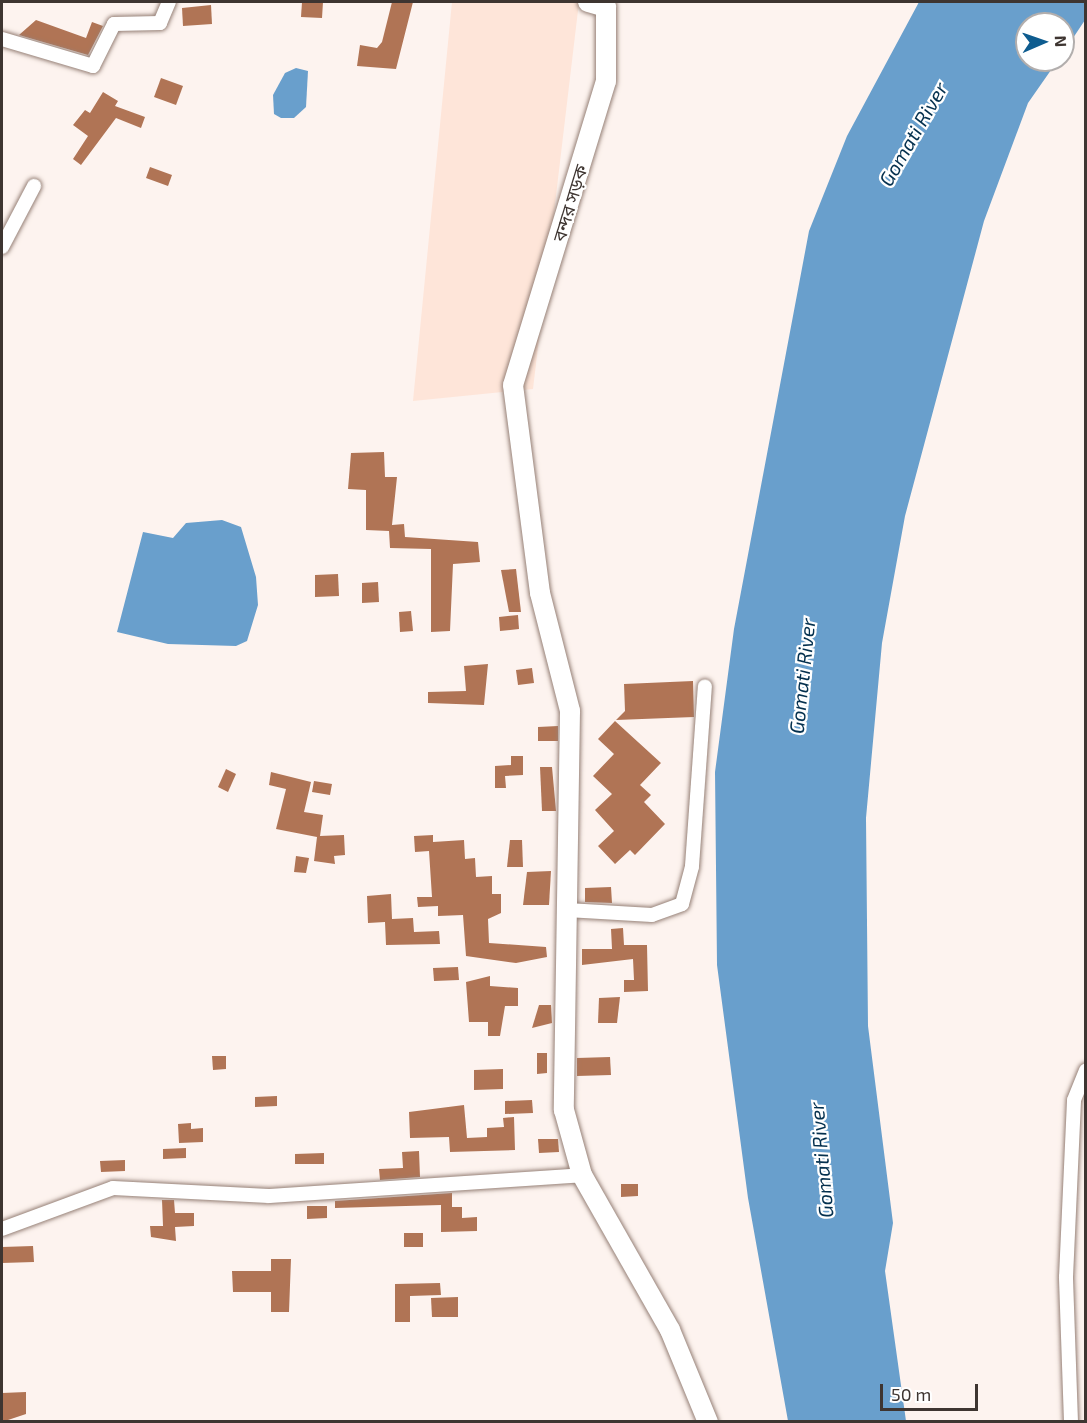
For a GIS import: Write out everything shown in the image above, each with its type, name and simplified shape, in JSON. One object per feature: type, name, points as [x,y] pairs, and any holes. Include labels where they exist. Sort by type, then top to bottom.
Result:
[{"type":"highway","name":"বন্দর সড়ক","points":[[601,3],[606,81],[513,385],[540,593],[570,711],[564,1110],[582,1175],[670,1330],[708,1422]]},
{"type":"street","points":[[2,39],[93,66],[114,24],[160,23],[169,2]]},
{"type":"street","points":[[2,247],[34,186]]},
{"type":"street","points":[[567,910],[652,915],[682,904],[692,866],[705,686]]},
{"type":"street","points":[[1071,1422],[1066,1277],[1074,1100],[1086,1070]]},
{"type":"street","points":[[2,1229],[113,1188],[269,1196],[582,1175]]},
{"type":"shaded area","points":[[452,2],[579,2],[533,389],[413,401]]},
{"type":"water","name":"Gomati River","points":[[919,2],[1085,2],[1085,20],[1075,35],[1075,12],[1015,12],[1015,72],[1050,72],[1028,103],[984,221],[905,516],[882,643],[866,818],[868,1026],[893,1223],[885,1271],[906,1421],[788,1421],[748,1198],[717,965],[715,772],[734,629],[809,231],[847,136]]},
{"type":"water","points":[[296,68],[308,71],[306,107],[294,118],[281,118],[274,114],[273,95],[285,73]]},
{"type":"water","points":[[222,520],[241,527],[256,577],[258,605],[247,641],[236,646],[168,644],[117,632],[143,532],[173,538],[186,523]]},
{"type":"building","points":[[302,2],[323,2],[322,18],[301,17]]},
{"type":"building","points":[[392,2],[413,2],[396,69],[357,66],[360,45],[377,48],[382,42]]},
{"type":"building","points":[[211,5],[212,24],[183,26],[182,8]]},
{"type":"building","points":[[36,20],[86,38],[92,22],[103,26],[88,55],[19,35]]},
{"type":"building","points":[[161,78],[183,86],[176,105],[154,97]]},
{"type":"building","points":[[103,92],[118,101],[115,106],[145,117],[141,128],[116,118],[81,165],[73,159],[88,136],[73,125],[85,110],[90,113]]},
{"type":"building","points":[[150,167],[172,175],[168,186],[146,178]]},
{"type":"building","points":[[384,452],[385,477],[397,477],[392,525],[404,524],[405,537],[478,542],[480,562],[453,564],[450,631],[431,632],[431,549],[390,548],[389,531],[366,530],[366,490],[348,489],[351,453]]},
{"type":"building","points":[[516,569],[521,612],[509,612],[501,570]]},
{"type":"building","points":[[338,574],[339,596],[315,597],[315,575]]},
{"type":"building","points":[[378,582],[379,602],[362,603],[362,583]]},
{"type":"building","points":[[411,611],[413,631],[400,632],[399,612]]},
{"type":"building","points":[[518,615],[519,629],[500,631],[499,617]]},
{"type":"building","points":[[488,664],[484,705],[428,703],[428,692],[466,691],[464,666]]},
{"type":"building","points":[[532,668],[534,683],[518,685],[516,670]]},
{"type":"building","points":[[693,681],[694,717],[616,720],[625,711],[624,684]]},
{"type":"building","points":[[615,721],[661,763],[640,785],[651,795],[644,802],[665,824],[635,855],[630,850],[615,864],[598,846],[614,831],[595,810],[612,794],[593,776],[614,754],[598,739]]},
{"type":"building","points":[[558,726],[558,741],[538,741],[538,727]]},
{"type":"building","points":[[511,756],[523,756],[523,775],[505,776],[506,788],[495,788],[495,766],[511,765]]},
{"type":"building","points":[[540,767],[552,767],[556,811],[542,811]]},
{"type":"building","points":[[226,769],[236,774],[228,792],[218,787]]},
{"type":"building","points":[[271,772],[311,782],[304,812],[323,815],[320,836],[344,835],[345,855],[334,856],[335,864],[314,861],[317,837],[276,829],[286,789],[269,785]]},
{"type":"building","points":[[314,781],[332,784],[330,795],[312,792]]},
{"type":"building","points":[[433,835],[433,842],[464,840],[465,859],[475,858],[476,877],[492,876],[492,894],[501,894],[501,913],[488,919],[489,943],[546,947],[547,957],[516,963],[466,956],[463,915],[438,916],[438,906],[418,907],[417,897],[432,897],[429,851],[415,852],[414,836]]},
{"type":"building","points":[[510,840],[522,840],[523,867],[507,867]]},
{"type":"building","points":[[296,856],[309,858],[306,873],[294,872]]},
{"type":"building","points":[[551,871],[549,905],[523,905],[527,872]]},
{"type":"building","points":[[611,887],[612,903],[585,902],[585,888]]},
{"type":"building","points":[[391,894],[392,919],[413,918],[414,932],[439,931],[440,944],[386,945],[385,922],[368,923],[367,896]]},
{"type":"building","points":[[623,928],[624,945],[647,945],[648,991],[624,992],[624,980],[634,980],[633,959],[582,965],[582,949],[612,949],[611,929]]},
{"type":"building","points":[[458,967],[459,980],[434,981],[433,968]]},
{"type":"building","points":[[490,976],[490,986],[518,988],[518,1006],[505,1006],[500,1036],[488,1036],[488,1022],[469,1022],[466,982]]},
{"type":"building","points":[[620,997],[617,1023],[598,1023],[599,998]]},
{"type":"building","points":[[539,1005],[551,1005],[552,1023],[532,1028]]},
{"type":"building","points":[[537,1053],[547,1053],[547,1073],[537,1074]]},
{"type":"building","points":[[212,1056],[226,1056],[226,1069],[213,1070]]},
{"type":"building","points":[[610,1057],[611,1075],[577,1076],[577,1058]]},
{"type":"building","points":[[503,1069],[503,1089],[474,1090],[474,1070]]},
{"type":"building","points":[[277,1096],[277,1106],[255,1107],[255,1097]]},
{"type":"building","points":[[532,1100],[533,1113],[505,1114],[505,1101]]},
{"type":"building","points":[[464,1105],[467,1138],[487,1137],[487,1128],[504,1127],[503,1118],[514,1117],[515,1150],[450,1152],[449,1137],[410,1138],[409,1112]]},
{"type":"building","points":[[191,1123],[191,1129],[203,1128],[203,1142],[179,1143],[178,1124]]},
{"type":"building","points":[[538,1139],[558,1139],[559,1152],[539,1153]]},
{"type":"building","points":[[186,1148],[186,1158],[163,1159],[163,1149]]},
{"type":"building","points":[[419,1151],[420,1177],[380,1180],[379,1169],[403,1168],[402,1152]]},
{"type":"building","points":[[324,1153],[324,1164],[295,1164],[295,1154]]},
{"type":"building","points":[[125,1160],[125,1171],[101,1172],[100,1161]]},
{"type":"building","points":[[621,1184],[638,1184],[638,1196],[621,1197]]},
{"type":"building","points":[[452,1193],[452,1207],[462,1207],[462,1218],[477,1217],[477,1231],[441,1232],[441,1205],[335,1208],[335,1201]]},
{"type":"building","points":[[162,1200],[174,1200],[175,1213],[194,1213],[194,1226],[175,1227],[176,1241],[151,1237],[150,1226],[163,1226]]},
{"type":"building","points":[[307,1206],[327,1206],[327,1218],[307,1219]]},
{"type":"building","points":[[404,1233],[423,1233],[423,1247],[404,1247]]},
{"type":"building","points":[[33,1246],[34,1262],[2,1263],[2,1247]]},
{"type":"building","points":[[271,1259],[291,1259],[289,1312],[271,1312],[271,1292],[233,1292],[232,1271],[271,1271]]},
{"type":"building","points":[[440,1283],[441,1295],[410,1296],[410,1322],[395,1322],[395,1284]]},
{"type":"building","points":[[458,1297],[458,1317],[432,1317],[431,1298]]},
{"type":"building","points":[[26,1392],[26,1414],[2,1422],[2,1393]]}]
